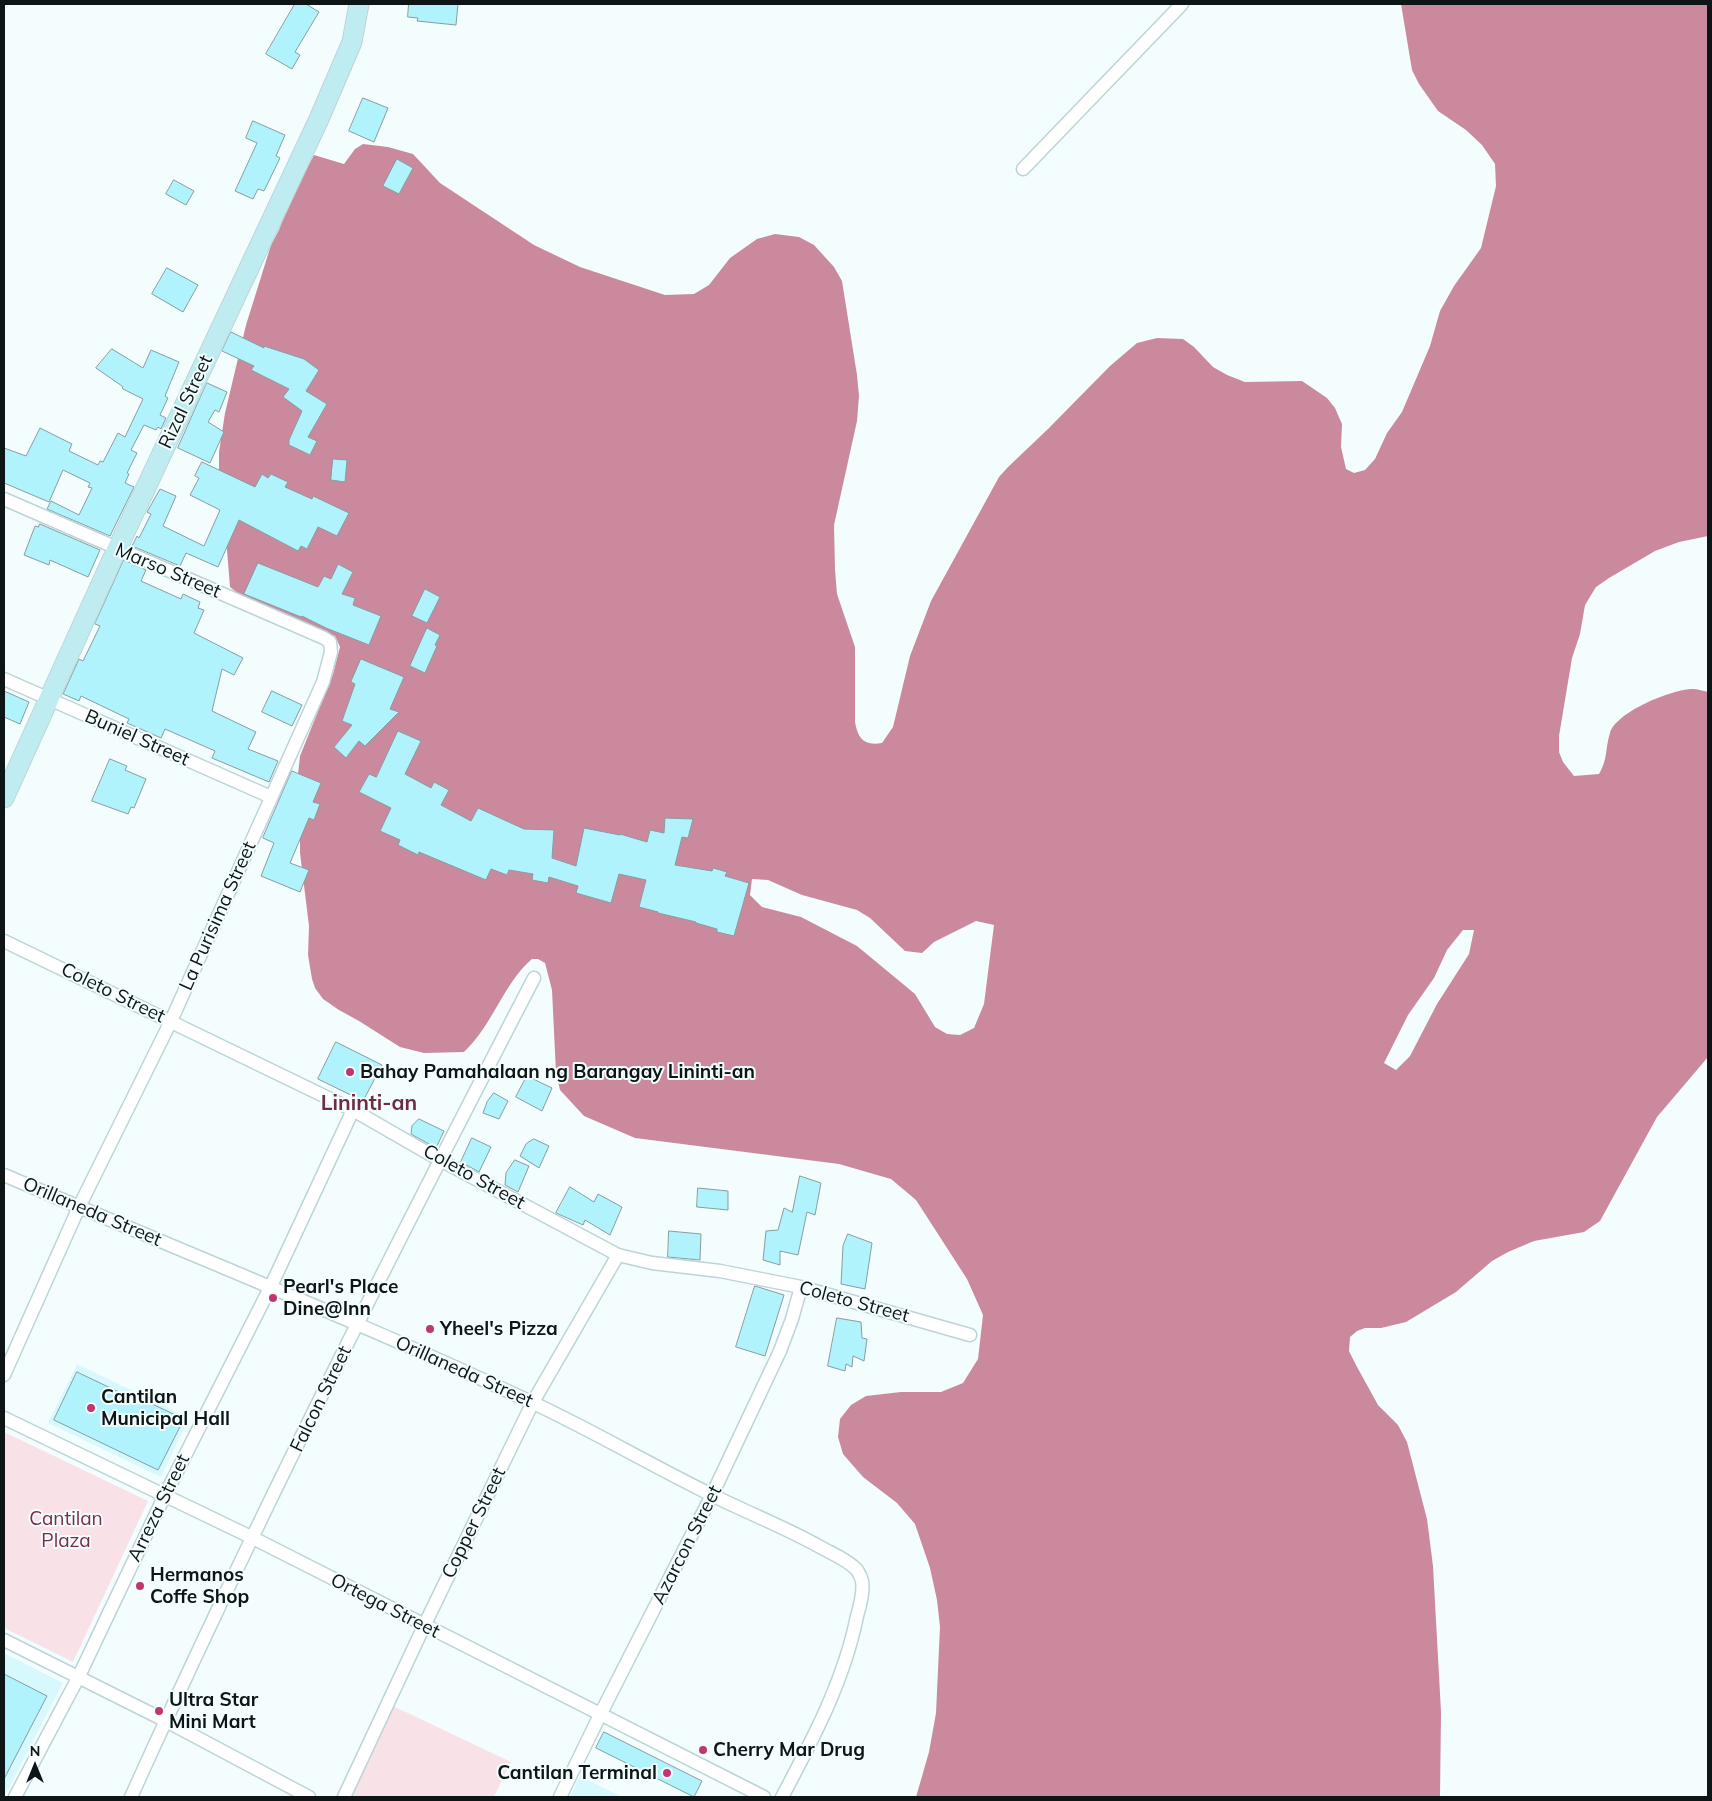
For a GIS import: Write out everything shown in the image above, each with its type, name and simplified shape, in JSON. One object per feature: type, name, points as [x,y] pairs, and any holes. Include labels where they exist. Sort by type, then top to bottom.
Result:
[{"type":"street","name":"Rizal Street","points":[[4,798],[117,549],[319,119],[352,42],[359,4]]},
{"type":"street","points":[[1023,169],[1182,4]]},
{"type":"street","name":"Marso Street","points":[[4,499],[324,638],[331,644]]},
{"type":"street","name":"La Purisima Street","points":[[4,1374],[80,1207],[171,1021],[323,682],[331,652],[331,644]]},
{"type":"street","name":"Buniel Street","points":[[4,678],[271,797]]},
{"type":"street","name":"Coleto Street","points":[[4,941],[353,1110],[440,1160],[618,1255],[652,1263],[720,1271],[801,1287],[970,1335]]},
{"type":"street","name":"Falcon Street","points":[[131,1797],[253,1538],[357,1324],[534,978]]},
{"type":"street","name":"Arreza Street","points":[[15,1797],[78,1678],[165,1495],[271,1286],[353,1110]]},
{"type":"street","name":"Orillaneda Street","points":[[4,1174],[271,1286],[533,1402],[712,1495],[805,1538],[841,1558],[857,1570],[862,1581],[862,1591],[854,1633],[840,1676],[822,1722],[782,1797]]},
{"type":"street","name":"Copper Street","points":[[344,1797],[424,1626],[533,1402],[618,1255]]},
{"type":"street","name":"Azarcon Street","points":[[560,1797],[600,1714],[712,1495],[780,1350],[792,1319],[801,1287]]},
{"type":"street","name":"Ortega Street","points":[[4,1418],[253,1538],[764,1797]]},
{"type":"street","points":[[4,1640],[166,1721],[309,1797]]},
{"type":"shaded area","points":[[1401,4],[1708,4],[1708,536],[1679,542],[1655,551],[1596,587],[1585,605],[1580,634],[1572,658],[1559,736],[1559,752],[1563,762],[1574,776],[1599,774],[1605,759],[1610,733],[1614,725],[1623,717],[1646,703],[1672,693],[1693,689],[1708,692],[1708,1057],[1657,1117],[1600,1221],[1584,1232],[1534,1241],[1508,1252],[1492,1261],[1456,1292],[1406,1322],[1381,1328],[1365,1328],[1357,1331],[1350,1337],[1349,1351],[1356,1365],[1378,1405],[1398,1425],[1407,1442],[1427,1519],[1433,1566],[1441,1712],[1440,1797],[916,1797],[929,1752],[936,1713],[940,1627],[937,1600],[930,1568],[915,1524],[897,1503],[863,1477],[843,1454],[838,1437],[840,1419],[851,1405],[866,1396],[901,1392],[941,1392],[963,1383],[978,1359],[983,1315],[967,1279],[916,1200],[891,1179],[839,1164],[635,1138],[584,1116],[560,1090],[556,1073],[552,990],[545,963],[538,959],[532,959],[513,980],[483,1030],[464,1052],[424,1053],[400,1047],[323,999],[315,988],[308,955],[309,926],[300,853],[298,774],[300,756],[333,674],[340,647],[335,636],[250,603],[230,587],[224,513],[219,484],[219,452],[225,413],[246,325],[271,245],[279,230],[290,200],[314,155],[344,164],[355,149],[363,144],[388,147],[413,154],[440,183],[534,245],[580,267],[665,295],[694,294],[709,285],[730,258],[757,239],[775,234],[799,237],[814,245],[834,267],[842,281],[857,375],[859,396],[857,421],[834,525],[835,570],[837,594],[855,647],[856,728],[860,737],[866,742],[882,743],[893,727],[910,656],[931,601],[999,477],[1110,366],[1137,343],[1157,338],[1183,339],[1194,347],[1213,367],[1245,382],[1302,381],[1327,398],[1335,408],[1342,424],[1341,447],[1346,469],[1354,473],[1365,470],[1375,459],[1387,433],[1402,412],[1430,346],[1440,311],[1454,286],[1481,248],[1496,186],[1495,164],[1482,145],[1466,130],[1438,111],[1419,84],[1412,70]],"holes":[[[752,879],[768,880],[802,895],[857,910],[870,918],[905,951],[922,953],[934,942],[976,921],[994,925],[984,1004],[974,1028],[960,1035],[947,1034],[935,1027],[915,994],[857,946],[801,917],[762,907],[750,895]],[[1463,930],[1474,930],[1469,954],[1437,1004],[1410,1056],[1396,1070],[1384,1063],[1408,1015],[1434,978],[1447,950]]]},
{"type":"shaded area","points":[[77,1364],[189,1418],[161,1477],[48,1423]]},
{"type":"shaded area","points":[[4,1653],[63,1683],[4,1797]]},
{"type":"shaded area","points":[[580,1776],[622,1797],[570,1797]]},
{"type":"green space","name":"Cantilan Plaza","points":[[4,1432],[148,1501],[73,1662],[4,1628]]},
{"type":"green space","points":[[393,1706],[511,1762],[494,1797],[349,1797]]},
{"type":"building","points":[[295,4],[306,4],[319,12],[295,52],[300,55],[292,69],[266,54]]},
{"type":"building","points":[[409,4],[458,4],[456,25],[417,21],[418,18],[408,17]]},
{"type":"building","points":[[363,98],[388,108],[374,142],[349,131]]},
{"type":"building","points":[[253,121],[285,135],[276,156],[280,158],[264,191],[258,189],[253,199],[235,191],[257,143],[246,138]]},
{"type":"building","points":[[397,159],[413,168],[399,194],[383,186]]},
{"type":"building","points":[[174,180],[194,191],[186,205],[166,194]]},
{"type":"building","points":[[167,268],[198,285],[183,312],[152,294]]},
{"type":"building","points":[[231,332],[264,348],[264,346],[304,359],[319,370],[306,391],[327,404],[308,437],[317,441],[310,455],[289,445],[289,440],[302,411],[283,397],[289,389],[251,370],[254,366],[222,351]]},
{"type":"building","points":[[112,349],[143,368],[151,350],[179,362],[165,396],[168,398],[160,415],[166,418],[161,429],[158,427],[156,430],[144,425],[131,450],[137,453],[127,473],[129,474],[125,483],[134,487],[110,536],[47,509],[51,501],[79,515],[92,488],[88,487],[90,483],[63,470],[49,502],[4,483],[4,448],[26,456],[40,428],[72,444],[69,451],[98,465],[100,461],[103,462],[118,433],[125,437],[143,399],[123,389],[122,386],[96,368]]},
{"type":"building","points":[[207,383],[227,392],[219,412],[215,410],[208,422],[224,432],[210,463],[178,448]]},
{"type":"building","points":[[333,459],[347,460],[345,482],[331,480]]},
{"type":"building","points":[[202,462],[255,487],[262,474],[268,478],[271,474],[288,482],[285,487],[312,499],[313,496],[349,513],[337,536],[318,527],[307,549],[301,546],[298,551],[239,520],[218,567],[186,553],[180,566],[132,546],[137,536],[139,538],[151,514],[147,512],[160,489],[176,496],[163,526],[204,546],[220,510],[190,495],[199,478],[195,476]]},
{"type":"building","points":[[40,524],[100,550],[88,577],[50,560],[49,565],[24,555],[35,526],[38,527]]},
{"type":"building","points":[[124,560],[146,570],[141,581],[181,599],[183,594],[200,602],[198,608],[204,610],[194,633],[243,658],[234,675],[222,669],[212,711],[256,732],[248,749],[278,761],[269,782],[212,758],[215,751],[165,729],[161,738],[127,723],[129,719],[81,696],[79,701],[63,694],[79,659],[83,661],[100,626],[95,624]]},
{"type":"building","points":[[258,563],[318,587],[324,576],[331,579],[338,564],[353,572],[342,594],[355,598],[353,605],[381,616],[369,645],[302,616],[244,594]]},
{"type":"building","points":[[425,589],[440,597],[427,623],[412,616]]},
{"type":"building","points":[[427,628],[440,635],[425,673],[410,666]]},
{"type":"building","points":[[361,659],[404,677],[390,709],[399,712],[365,746],[359,741],[346,758],[334,747],[352,725],[342,721],[355,684],[351,682]]},
{"type":"building","points":[[4,691],[29,702],[20,724],[4,717]]},
{"type":"building","points":[[272,691],[302,705],[292,726],[262,712]]},
{"type":"building","points":[[398,731],[421,741],[405,774],[431,788],[434,782],[449,790],[441,805],[471,821],[478,808],[524,829],[554,830],[552,858],[576,866],[584,828],[620,834],[647,842],[650,830],[664,833],[665,818],[693,819],[688,838],[682,837],[675,865],[712,871],[713,868],[727,872],[725,876],[749,883],[734,936],[717,932],[717,929],[696,922],[639,907],[646,880],[619,874],[611,903],[576,893],[578,886],[549,877],[548,883],[532,880],[533,874],[509,870],[507,875],[491,869],[486,880],[419,852],[418,855],[398,845],[400,840],[380,831],[391,808],[359,792],[369,774],[376,777]]},
{"type":"building","points":[[110,759],[127,766],[125,770],[146,779],[134,808],[131,807],[128,814],[92,801]]},
{"type":"building","points":[[292,771],[321,783],[313,802],[320,804],[314,820],[309,818],[290,863],[309,870],[300,892],[261,876],[274,843],[263,838]]},
{"type":"building","name":"Bahay Pamahalaan ng Barangay Lininti-an","points":[[336,1042],[382,1065],[363,1101],[318,1079]]},
{"type":"building","points":[[527,1076],[552,1088],[542,1111],[516,1097]]},
{"type":"building","points":[[494,1093],[508,1101],[499,1119],[483,1113],[487,1102]]},
{"type":"building","points":[[419,1119],[444,1131],[436,1148],[411,1134],[412,1126]]},
{"type":"building","points":[[472,1138],[491,1147],[479,1172],[461,1162]]},
{"type":"building","points":[[534,1139],[549,1146],[539,1168],[520,1156],[526,1144]]},
{"type":"building","points":[[515,1160],[529,1166],[518,1192],[505,1185],[506,1173]]},
{"type":"building","points":[[800,1176],[821,1183],[815,1215],[807,1212],[798,1255],[780,1251],[780,1265],[763,1260],[766,1231],[778,1230],[784,1208],[792,1212]]},
{"type":"building","points":[[570,1187],[594,1202],[598,1194],[622,1207],[610,1235],[585,1220],[583,1225],[556,1213]]},
{"type":"building","points":[[698,1188],[728,1191],[728,1210],[697,1207]]},
{"type":"building","points":[[669,1231],[701,1234],[700,1260],[668,1257]]},
{"type":"building","points":[[848,1234],[872,1243],[865,1289],[841,1284],[843,1246]]},
{"type":"building","points":[[755,1286],[784,1295],[765,1356],[736,1347]]},
{"type":"building","points":[[837,1318],[861,1322],[862,1338],[867,1339],[864,1361],[853,1356],[852,1367],[846,1364],[845,1371],[828,1366]]},
{"type":"building","points":[[77,1372],[146,1405],[148,1402],[184,1419],[158,1470],[54,1420]]},
{"type":"building","points":[[4,1674],[47,1696],[4,1779]]},
{"type":"building","points":[[604,1732],[702,1781],[694,1797],[596,1748]]},
{"type":"place","name":"Bahay Pamahalaan ng Barangay Lininti-an","points":[[350,1072]]},
{"type":"place","name":"Pearl's Place Dine@Inn","points":[[273,1298]]},
{"type":"place","name":"Yheel's Pizza","points":[[430,1329]]},
{"type":"place","name":"Cantilan Municipal Hall","points":[[91,1408]]},
{"type":"place","name":"Hermanos Coffe Shop","points":[[140,1586]]},
{"type":"place","name":"Ultra Star Mini Mart","points":[[159,1711]]},
{"type":"place","name":"Cherry Mar Drug","points":[[703,1750]]},
{"type":"place","name":"Cantilan Terminal","points":[[667,1773]]},
{"type":"district","name":"Lininti-an","points":[[369,1104]]}]
